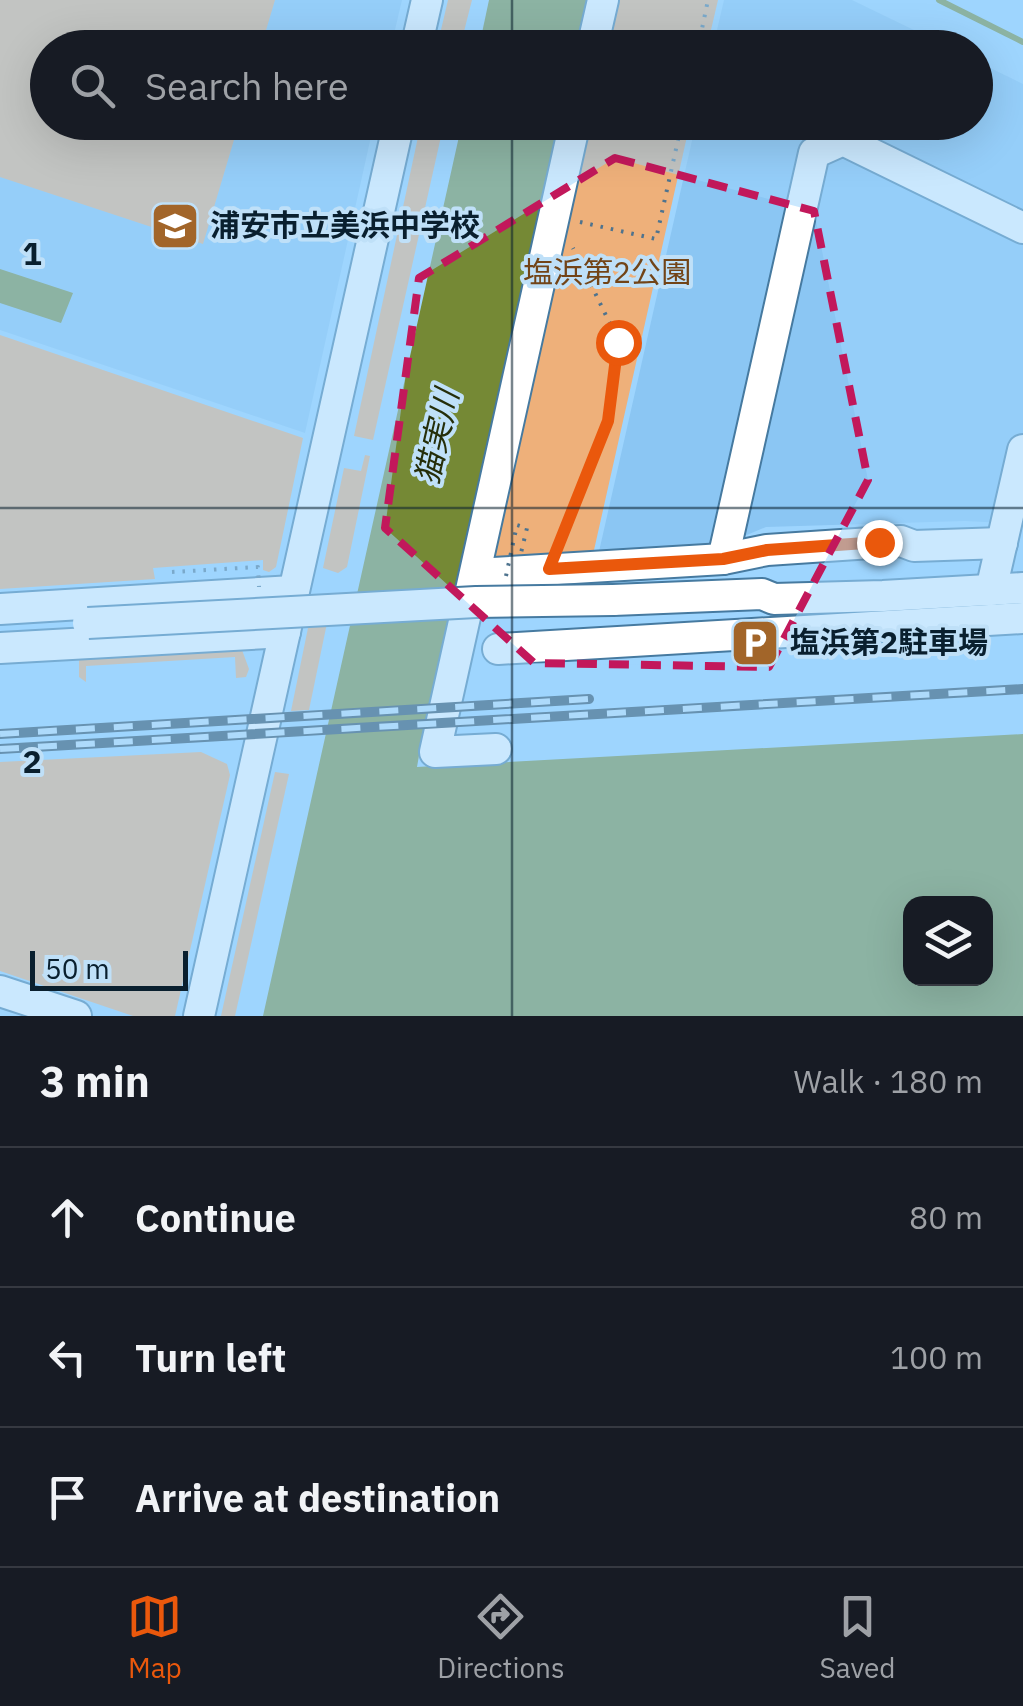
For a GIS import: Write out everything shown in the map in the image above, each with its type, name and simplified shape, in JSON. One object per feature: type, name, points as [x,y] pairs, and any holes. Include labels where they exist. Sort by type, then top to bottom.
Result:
[{"type":"street","points":[[420,30],[426,0]]},
{"type":"street","points":[[596,30],[603,0]]},
{"type":"street","points":[[199,1016],[395,140]]},
{"type":"street","points":[[496,750],[436,752],[571,140]]},
{"type":"street","points":[[723,559],[814,153],[842,140],[1023,228]]},
{"type":"street","points":[[1003,568],[1023,450]]},
{"type":"street","points":[[476,574],[534,566],[723,559],[767,550],[901,540],[1003,568],[1023,588]]},
{"type":"street","points":[[532,638],[534,566]]},
{"type":"street","points":[[0,628],[458,603],[762,594],[774,599],[883,596],[1003,568]]},
{"type":"street","points":[[0,609],[293,592]]},
{"type":"street","points":[[498,648],[532,638],[1023,618]]},
{"type":"street","points":[[0,648],[285,632]]},
{"type":"street","points":[[0,991],[76,1016]]},
{"type":"path","points":[[702,30],[708,0]]},
{"type":"path","points":[[576,221],[656,240],[678,140]]},
{"type":"path","points":[[534,566],[608,421],[618,342],[570,242]]},
{"type":"path","points":[[504,586],[517,525],[527,528],[534,566]]},
{"type":"path","points":[[172,572],[258,567],[260,596]]},
{"type":"highlighted area","points":[[615,158],[814,211],[868,480],[769,667],[534,663],[385,528],[419,278]]},
{"type":"shaded area","name":"浦安市立美浜中学校","points":[[0,0],[402,0],[395,30],[30,30],[30,140],[370,140],[305,433],[0,330]]},
{"type":"shaded area","points":[[724,0],[852,0],[914,30],[717,30]]},
{"type":"shaded area","points":[[993,69],[1023,84],[1023,524],[965,521],[766,527],[711,550],[598,556],[692,140],[993,140]]},
{"type":"green space","points":[[0,0],[275,0],[266,30],[30,30],[30,140],[234,140],[203,244],[0,177]]},
{"type":"green space","points":[[448,0],[472,0],[464,30],[441,30]]},
{"type":"green space","points":[[618,0],[718,0],[711,30],[612,30]]},
{"type":"green space","points":[[417,140],[440,140],[373,440],[354,436]]},
{"type":"green space","name":"塩浜第2公園","points":[[587,140],[686,140],[592,559],[493,564]]},
{"type":"green space","points":[[0,335],[303,438],[276,567],[269,572],[263,570],[263,560],[153,568],[155,579],[0,589]]},
{"type":"green space","points":[[365,455],[370,456],[347,567],[338,573],[323,568],[344,468],[361,471]]},
{"type":"green space","points":[[309,623],[327,623],[309,710],[291,711]]},
{"type":"green space","points":[[242,650],[249,669],[246,677],[236,678],[235,657],[86,666],[86,682],[79,677],[79,658]]},
{"type":"green space","points":[[201,752],[227,764],[230,775],[175,1016],[133,1016],[0,971],[0,762]]},
{"type":"green space","points":[[275,772],[289,774],[235,1016],[221,1016]]},
{"type":"water","points":[[489,0],[587,0],[581,30],[483,30]]},
{"type":"water","name":"猫実川","points":[[458,140],[556,140],[417,767],[1023,734],[1023,1016],[263,1016]]},
{"type":"water","points":[[0,269],[73,293],[61,323],[0,303]]},
{"type":"waterway","points":[[939,0],[1023,42]]},
{"type":"railway","points":[[0,749],[1023,689]]},
{"type":"railway","points":[[0,734],[589,699]]},
{"type":"place","name":"浦安市立美浜中学校","points":[[175,226]]},
{"type":"place","name":"塩浜第2駐車場","points":[[755,643]]},
{"type":"route","points":[[618,342],[608,421],[549,569],[723,559],[767,550],[879,542]]}]
